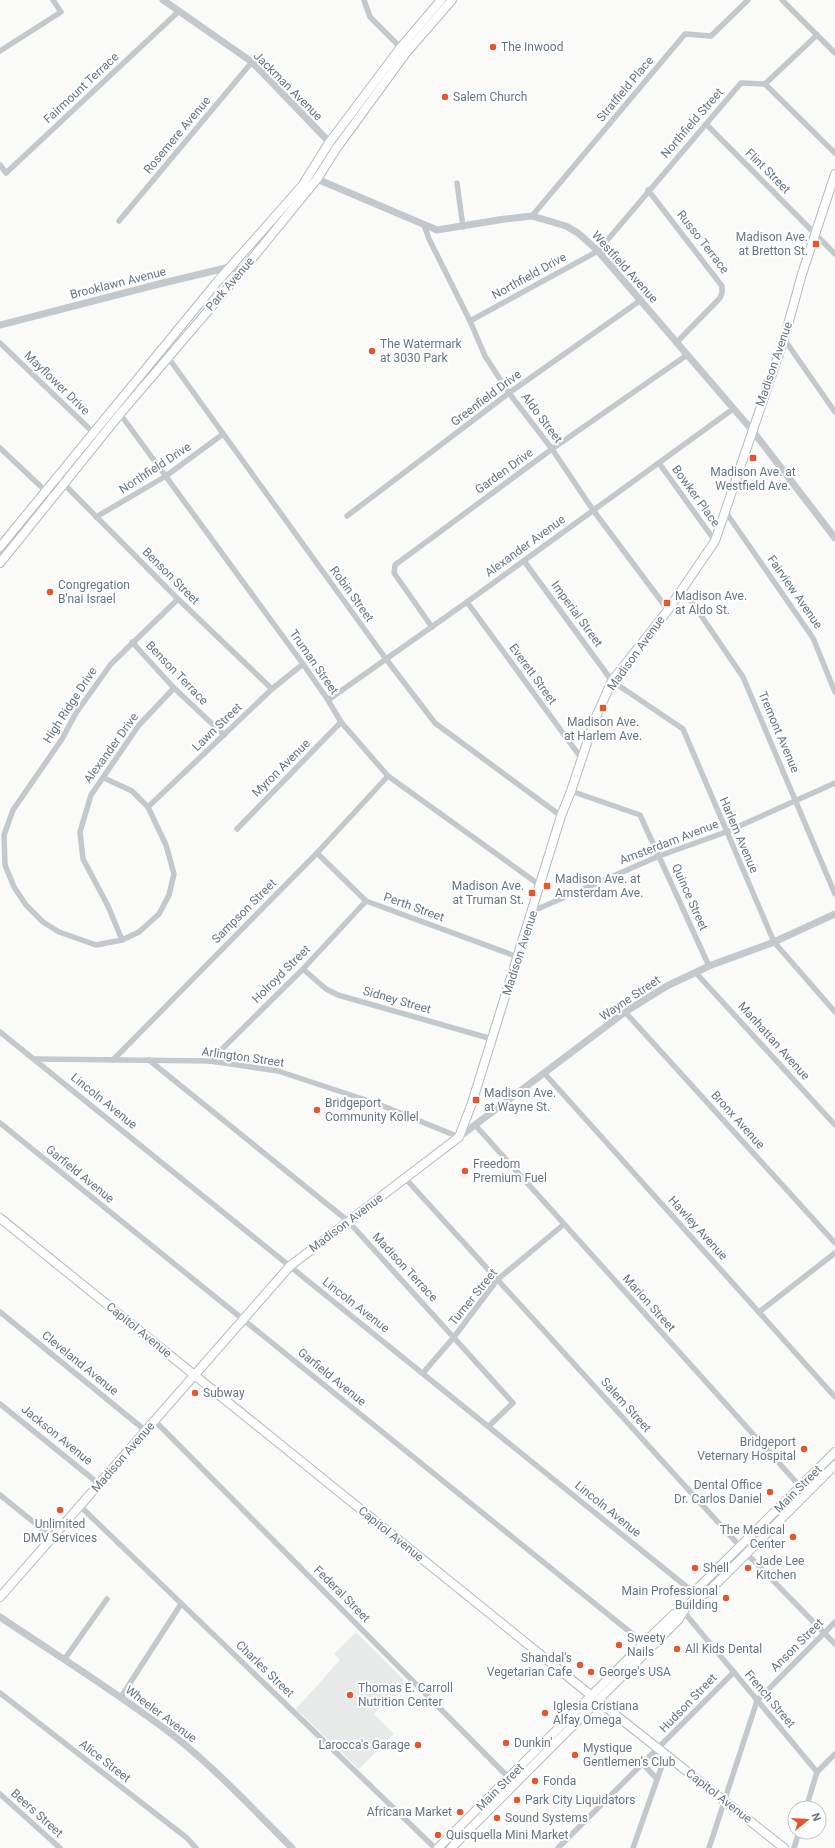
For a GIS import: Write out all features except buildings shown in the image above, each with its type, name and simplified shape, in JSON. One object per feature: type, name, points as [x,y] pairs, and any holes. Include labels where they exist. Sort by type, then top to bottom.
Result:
[{"type":"main road","name":"Park Avenue","points":[[2,557],[64,484],[115,407],[230,267],[302,186],[329,143],[441,0]]},
{"type":"main road","name":"Park Avenue","points":[[0,547],[57,477],[96,436],[120,414],[242,271],[317,179],[403,50],[452,0]]},
{"type":"main road","name":"Madison Avenue","points":[[0,1597],[3,1588],[80,1506],[290,1266],[459,1137],[472,1104],[562,816],[572,791],[594,719],[612,681],[668,610],[715,541],[784,338],[815,234],[835,174]]},
{"type":"main road","name":"Capitol Avenue","points":[[0,1218],[594,1698],[658,1749],[726,1800],[784,1848]]},
{"type":"main road","name":"Main Street","points":[[698,1596],[699,1587],[835,1452]]},
{"type":"main road","name":"Main Street","points":[[437,1848],[512,1780],[647,1646],[679,1619],[683,1611],[698,1596],[707,1593],[806,1493],[835,1466]]},
{"type":"main road","name":"Main Street","points":[[451,1848],[512,1780]]},
{"type":"street","points":[[0,51],[61,12],[53,0]]},
{"type":"street","name":"Jackman Avenue","points":[[163,0],[178,12],[252,62],[336,149]]},
{"type":"street","points":[[364,0],[370,17],[403,50]]},
{"type":"street","name":"Stratfield Place","points":[[532,216],[684,34],[711,36],[748,0]]},
{"type":"street","points":[[782,0],[835,53]]},
{"type":"street","name":"Fairmount Terrace","points":[[0,165],[6,173],[178,12]]},
{"type":"street","points":[[817,35],[766,84],[835,153]]},
{"type":"street","name":"Rosemere Avenue","points":[[119,221],[252,62]]},
{"type":"street","name":"Northfield Street","points":[[598,251],[648,190],[741,83],[766,84]]},
{"type":"street","name":"Flint Street","points":[[706,124],[835,254]]},
{"type":"street","name":"Westfield Avenue","points":[[309,174],[317,179],[437,230],[532,216],[566,226],[578,233],[598,251],[752,430],[835,538]]},
{"type":"street","points":[[457,183],[463,226]]},
{"type":"street","name":"Russo Terrace","points":[[648,190],[722,286],[720,298],[676,343]]},
{"type":"street","name":"Aldo Street","points":[[424,225],[428,239],[470,321],[485,356],[509,393],[552,449],[593,510],[668,610]]},
{"type":"street","name":"Northfield Drive","points":[[470,321],[598,251]]},
{"type":"street","points":[[230,267],[242,271]]},
{"type":"street","name":"Brooklawn Avenue","points":[[0,325],[230,267]]},
{"type":"street","name":"Greenfield Drive","points":[[347,516],[509,393],[641,300]]},
{"type":"street","points":[[784,338],[835,412]]},
{"type":"street","name":"Mayflower Drive","points":[[0,343],[96,436]]},
{"type":"street","name":"Robin Street","points":[[162,349],[386,659],[435,723],[562,816]]},
{"type":"street","name":"Garden Drive","points":[[432,627],[394,573],[395,565],[552,449],[687,355]]},
{"type":"street","name":"Truman Street","points":[[115,407],[303,664],[342,722],[388,776],[540,886]]},
{"type":"street","name":"Alexander Avenue","points":[[328,700],[467,602],[734,409]]},
{"type":"street","name":"Northfield Drive","points":[[96,517],[166,476],[223,434]]},
{"type":"street","points":[[0,448],[53,498]]},
{"type":"street","name":"Bowker Place","points":[[659,463],[715,541]]},
{"type":"street","name":"Benson Street","points":[[57,477],[178,599],[272,689]]},
{"type":"street","name":"Fairview Avenue","points":[[725,511],[813,638],[835,692]]},
{"type":"street","name":"Imperial Street","points":[[524,561],[612,681]]},
{"type":"street","name":"Tremont Avenue","points":[[683,589],[743,677],[835,894]]},
{"type":"street","name":"High Ridge Drive","points":[[104,778],[132,791],[148,807],[166,845],[174,874],[169,895],[159,914],[139,932],[122,940],[96,945],[59,932],[43,922],[26,905],[14,887],[5,865],[2,856],[2,840],[13,810],[62,739],[80,706],[111,664],[178,599]]},
{"type":"street","name":"Everett Street","points":[[467,602],[582,759]]},
{"type":"street","name":"Benson Terrace","points":[[132,642],[174,688],[224,735]]},
{"type":"street","name":"Lawn Street","points":[[148,807],[272,689],[303,664]]},
{"type":"street","name":"Harlem Avenue","points":[[612,681],[682,729],[774,942],[835,1012]]},
{"type":"street","name":"Alexander Drive","points":[[122,940],[108,906],[83,859],[80,832],[91,795],[139,725],[174,688]]},
{"type":"street","name":"Myron Avenue","points":[[237,829],[342,722]]},
{"type":"street","name":"Sampson Street","points":[[114,1060],[317,853],[388,776]]},
{"type":"street","name":"Amsterdam Avenue","points":[[533,911],[659,856],[726,832],[835,784]]},
{"type":"street","name":"Quince Street","points":[[572,791],[640,815],[709,966]]},
{"type":"street","name":"Perth Street","points":[[317,853],[366,901],[518,957]]},
{"type":"street","name":"Holroyd Street","points":[[210,1061],[303,969],[366,901]]},
{"type":"street","name":"Wayne Street","points":[[459,1137],[476,1126],[625,1012],[667,986],[709,966],[774,942],[835,914]]},
{"type":"street","name":"Sidney Street","points":[[303,969],[326,989],[338,995],[492,1039]]},
{"type":"street","name":"Manhattan Avenue","points":[[696,973],[835,1125]]},
{"type":"street","name":"Bronx Avenue","points":[[625,1012],[835,1242]]},
{"type":"street","name":"Lincoln Avenue","points":[[0,1032],[36,1059],[698,1596]]},
{"type":"street","name":"Arlington Street","points":[[36,1059],[210,1061],[278,1071],[378,1104],[459,1137]]},
{"type":"street","name":"Madison Terrace","points":[[149,1060],[348,1221],[513,1403],[489,1426]]},
{"type":"street","name":"Hawley Avenue","points":[[545,1074],[835,1397]]},
{"type":"street","name":"Garfield Avenue","points":[[0,1123],[647,1646]]},
{"type":"street","name":"Marion Street","points":[[476,1126],[563,1225],[806,1493]]},
{"type":"street","name":"Salem Street","points":[[405,1178],[746,1553],[835,1644]]},
{"type":"street","name":"Turner Street","points":[[423,1373],[454,1337],[497,1280],[563,1225]]},
{"type":"street","points":[[759,1312],[835,1253]]},
{"type":"street","name":"Cleveland Avenue","points":[[0,1312],[146,1430]]},
{"type":"street","name":"Jackson Avenue","points":[[0,1404],[99,1484]]},
{"type":"street","name":"Federal Street","points":[[155,1421],[512,1780]]},
{"type":"street","points":[[0,1495],[52,1537]]},
{"type":"street","name":"Charles Street","points":[[80,1506],[437,1848]]},
{"type":"street","points":[[64,1660],[106,1599]]},
{"type":"street","points":[[122,1697],[181,1604]]},
{"type":"street","name":"French Street","points":[[683,1611],[817,1772]]},
{"type":"street","name":"Wheeler Avenue","points":[[0,1618],[122,1697],[174,1736],[217,1772],[292,1848]]},
{"type":"street","name":"Anson Street","points":[[757,1701],[835,1622]]},
{"type":"street","name":"Hudson Street","points":[[558,1848],[734,1672]]},
{"type":"street","name":"Alice Street","points":[[0,1693],[186,1838],[196,1848]]},
{"type":"street","points":[[708,1848],[726,1800],[757,1701]]},
{"type":"street","points":[[633,1848],[666,1754]]},
{"type":"street","points":[[808,1800],[817,1772],[835,1754]]},
{"type":"street","points":[[643,1764],[657,1779]]},
{"type":"street","name":"Beers Street","points":[[0,1794],[60,1848]]},
{"type":"shaded area","name":"Thomas E. Carroll Nutrition Center","points":[[356,1632],[406,1682],[374,1714],[394,1734],[359,1769],[296,1709],[340,1660],[334,1654]]},
{"type":"place","name":"The Inwood","points":[[493,47]]},
{"type":"place","name":"Salem Church","points":[[445,97]]},
{"type":"place","name":"Madison Ave. at Bretton St.","points":[[816,244]]},
{"type":"place","name":"The Watermark at 3030 Park","points":[[372,351]]},
{"type":"place","name":"Madison Ave. at Westfield Ave.","points":[[753,458]]},
{"type":"place","name":"Congregation B'nai Israel","points":[[50,592]]},
{"type":"place","name":"Madison Ave. at Aldo St.","points":[[667,603]]},
{"type":"place","name":"Madison Ave. at Harlem Ave.","points":[[603,708]]},
{"type":"place","name":"Madison Ave. at Amsterdam Ave.","points":[[547,886]]},
{"type":"place","name":"Madison Ave. at Truman St.","points":[[532,893]]},
{"type":"place","name":"Madison Ave. at Wayne St.","points":[[476,1100]]},
{"type":"place","name":"Bridgeport Community Kollel","points":[[317,1110]]},
{"type":"place","name":"Freedom Premium Fuel","points":[[465,1171]]},
{"type":"place","name":"Subway","points":[[195,1393]]},
{"type":"place","name":"Bridgeport Veternary Hospital","points":[[804,1449]]},
{"type":"place","name":"Dental Office Dr. Carlos Daniel","points":[[770,1492]]},
{"type":"place","name":"Unlimited DMV Services","points":[[60,1510]]},
{"type":"place","name":"The Medical Center","points":[[793,1537]]},
{"type":"place","name":"Shell","points":[[695,1568]]},
{"type":"place","name":"Jade Lee Kitchen","points":[[748,1568]]},
{"type":"place","name":"Main Professional Building","points":[[726,1598]]},
{"type":"place","name":"Sweety Nails","points":[[619,1645]]},
{"type":"place","name":"All Kids Dental","points":[[677,1649]]},
{"type":"place","name":"Shandal's Vegetarian Cafe","points":[[580,1665]]},
{"type":"place","name":"George's USA","points":[[591,1672]]},
{"type":"place","name":"Thomas E. Carroll Nutrition Center","points":[[350,1695]]},
{"type":"place","name":"Iglesia Cristiana Alfay Omega","points":[[545,1713]]},
{"type":"place","name":"Dunkin'","points":[[506,1743]]},
{"type":"place","name":"Larocca's Garage","points":[[418,1745]]},
{"type":"place","name":"Mystique Gentlemen’s Club","points":[[575,1755]]},
{"type":"place","name":"Fonda","points":[[535,1781]]},
{"type":"place","name":"Park City Liquidators","points":[[517,1800]]},
{"type":"place","name":"Africana Market","points":[[460,1812]]},
{"type":"place","name":"Sound Systems","points":[[497,1818]]},
{"type":"place","name":"Quisquella Mini Market","points":[[438,1835]]}]
